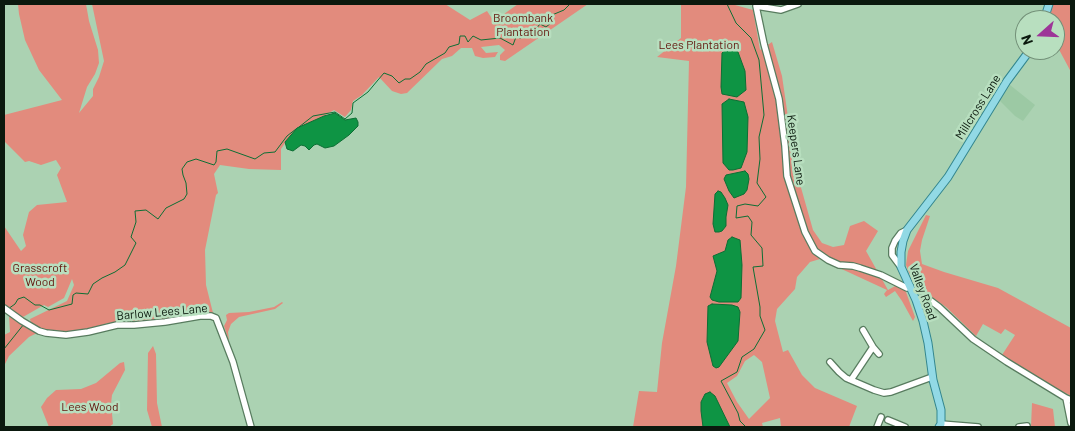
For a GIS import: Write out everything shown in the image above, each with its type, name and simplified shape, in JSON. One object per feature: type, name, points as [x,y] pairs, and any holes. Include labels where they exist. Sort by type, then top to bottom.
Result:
[{"type":"main road","name":"Millcross Lane","points":[[948,177],[994,100],[1023,60]]},
{"type":"main road","name":"Valley Road","points":[[940,425],[941,410],[932,377],[928,343],[916,300],[901,267],[901,252],[907,230],[948,177]]},
{"type":"street","name":"Keepers Lane","points":[[798,4],[781,10],[756,6],[779,99],[787,176],[799,216],[815,252],[838,265],[860,268],[881,275],[907,288],[910,286]]},
{"type":"street","points":[[916,300],[924,298],[931,301],[973,340],[1068,399],[1071,423]]},
{"type":"street","name":"Barlow Lees Lane","points":[[4,308],[39,331],[66,335],[117,325],[157,323],[200,316],[216,318],[233,362],[251,427]]},
{"type":"street","points":[[862,330],[872,347],[879,354]]},
{"type":"street","points":[[851,380],[872,347]]},
{"type":"street","points":[[830,362],[839,372],[851,380],[884,393],[932,377]]},
{"type":"street","points":[[877,427],[881,418]]},
{"type":"street","points":[[888,420],[905,427]]},
{"type":"street","points":[[940,425],[978,427]]},
{"type":"street","points":[[1019,427],[1027,426]]},
{"type":"shaded area","points":[[729,46],[738,52],[745,71],[746,90],[737,97],[722,94],[722,53]]},
{"type":"shaded area","points":[[1010,85],[1035,105],[1023,121],[1015,116],[999,100]]},
{"type":"shaded area","points":[[729,99],[744,102],[748,117],[747,152],[741,168],[733,170],[729,170],[723,163],[722,104]]},
{"type":"shaded area","points":[[335,113],[345,120],[356,118],[358,126],[334,146],[325,148],[317,144],[309,150],[301,145],[293,151],[287,149],[285,142],[297,128]]},
{"type":"shaded area","points":[[745,171],[749,179],[747,190],[744,194],[734,198],[724,179],[726,175]]},
{"type":"shaded area","points":[[718,191],[721,192],[728,205],[726,226],[722,231],[715,232],[713,224],[715,194]]},
{"type":"shaded area","points":[[732,237],[740,240],[742,265],[741,298],[738,302],[719,302],[712,300],[710,297],[717,271],[713,256],[725,251],[728,240]]},
{"type":"shaded area","points":[[712,304],[732,305],[738,307],[740,312],[738,341],[719,367],[716,368],[713,366],[707,342],[708,306]]},
{"type":"shaded area","points":[[710,392],[715,396],[730,427],[703,427],[701,402],[705,394]]},
{"type":"green space","points":[[18,4],[86,4],[98,50],[99,63],[87,87],[79,113],[93,96],[93,89],[104,61],[92,4],[445,4],[470,20],[487,11],[493,20],[518,4],[588,4],[505,61],[500,60],[500,55],[505,50],[499,45],[481,47],[486,53],[498,52],[495,57],[483,58],[475,56],[472,48],[461,48],[452,56],[442,59],[407,93],[401,94],[392,91],[379,77],[362,95],[353,101],[351,110],[345,117],[334,110],[289,137],[281,149],[281,170],[249,169],[220,165],[214,174],[218,193],[216,195],[205,250],[206,285],[213,313],[134,323],[108,323],[91,329],[66,333],[46,331],[31,323],[30,319],[67,301],[74,285],[72,279],[64,298],[48,307],[44,305],[23,317],[4,305],[4,226],[21,251],[26,246],[23,235],[29,212],[37,205],[67,202],[57,175],[61,168],[56,160],[41,165],[29,161],[25,162],[4,141],[4,115],[62,100],[39,70],[25,40]]},
{"type":"green space","name":"Lees Plantation","points":[[681,4],[734,4],[753,10],[760,50],[772,42],[782,76],[800,184],[813,230],[822,243],[833,247],[844,245],[850,226],[864,221],[878,231],[866,251],[888,290],[897,285],[906,292],[915,317],[913,321],[895,291],[886,297],[884,294],[887,290],[820,259],[810,262],[797,277],[795,289],[777,309],[775,321],[783,352],[788,350],[802,375],[815,388],[857,406],[849,427],[781,427],[780,418],[762,423],[763,427],[633,427],[639,391],[657,392],[662,343],[676,266],[686,187],[689,61],[657,57],[681,38]],"holes":[[[754,355],[762,362],[770,398],[749,419],[727,383],[737,376],[745,361]]]},
{"type":"green space","points":[[1053,4],[1071,4],[1071,72],[1065,60],[1065,10],[1052,10]]},
{"type":"green space","points":[[926,215],[930,216],[920,251],[922,264],[998,288],[1071,328],[1071,396],[1002,355],[1015,335],[1005,329],[1001,334],[983,324],[976,336],[946,307],[920,291],[913,282],[906,265],[908,251]]},
{"type":"green space","points":[[282,302],[275,309],[239,317],[231,324],[228,332],[229,341],[224,326],[227,320],[226,315],[274,307]]},
{"type":"green space","points":[[9,316],[37,333],[29,337],[9,356],[4,366],[4,335],[10,332]]},
{"type":"green space","points":[[153,346],[156,354],[157,403],[162,427],[152,427],[147,410],[148,353]]},
{"type":"green space","name":"Lees Wood","points":[[124,362],[125,370],[112,395],[113,424],[109,427],[49,427],[41,407],[56,390],[81,389],[96,383],[120,363]]},
{"type":"green space","points":[[1032,403],[1053,409],[1055,427],[1031,427]]},
{"type":"waterway","points":[[299,127],[313,116],[335,112],[345,119],[352,113],[353,103],[368,92],[384,73],[392,76],[399,83],[405,79],[410,79],[420,72],[426,64],[445,53],[449,47],[459,44],[460,36],[465,36],[468,42],[473,36],[481,40],[500,38],[513,45],[516,37],[521,38],[524,30],[529,32],[535,30],[540,24],[546,27],[551,23],[552,15],[564,10],[570,4]]},
{"type":"waterway","points":[[727,4],[736,23],[751,38],[759,60],[764,115],[759,137],[760,159],[757,183],[766,197],[758,206],[745,204],[737,206],[736,218],[748,216],[752,222],[751,235],[762,248],[763,266],[753,267],[760,316],[765,330],[754,349],[742,357],[737,372],[721,381],[738,413],[740,421],[746,427]]},
{"type":"waterway","points":[[8,309],[18,299],[24,297],[35,305],[40,305],[49,310],[72,304],[73,295],[76,293],[88,294],[93,284],[125,265],[136,243],[131,237],[136,222],[135,211],[146,210],[158,219],[166,208],[184,199],[187,194],[182,169],[187,162],[196,159],[214,165],[217,151],[227,149],[255,159],[264,153],[275,152],[287,136],[296,129]]},
{"type":"waterway","points":[[4,349],[24,324]]},
{"type":"park label","name":"Broombank Plantation","points":[[523,25]]},
{"type":"park label","name":"Grasscroft Wood","points":[[40,275]]}]
